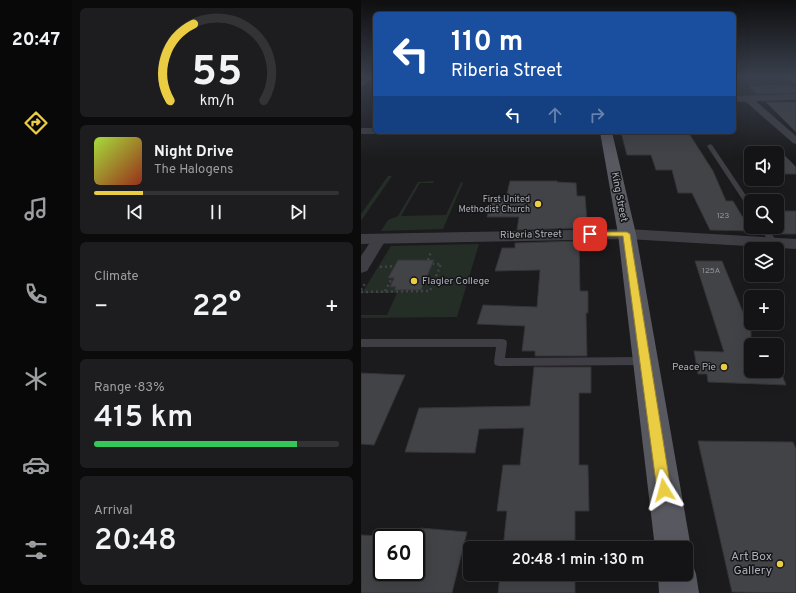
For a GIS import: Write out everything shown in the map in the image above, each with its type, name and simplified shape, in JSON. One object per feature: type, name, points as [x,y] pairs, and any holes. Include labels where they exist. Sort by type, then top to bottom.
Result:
[{"type":"main road","name":"King Street","points":[[606,134],[627,234],[672,541]]},
{"type":"main road","points":[[678,581],[679,593]]},
{"type":"street","points":[[753,104],[796,141]]},
{"type":"street","points":[[361,131],[373,131]]},
{"type":"street","name":"Riberia Street","points":[[361,238],[627,234],[758,242]]},
{"type":"street","points":[[368,267],[380,238]]},
{"type":"street","name":"Riberia Street","points":[[784,243],[796,244]]},
{"type":"lane","points":[[710,146],[744,197]]},
{"type":"lane","points":[[361,343],[502,343],[499,362],[645,361]]},
{"type":"path","points":[[361,292],[430,291],[441,264],[433,264]]},
{"type":"path","points":[[368,267],[394,266]]},
{"type":"path","points":[[385,292],[392,278]]},
{"type":"shaded area","points":[[388,176],[392,176],[361,221],[361,214]]},
{"type":"shaded area","points":[[434,181],[433,183],[420,183],[401,216],[446,215],[461,182],[463,183],[443,229],[381,231],[388,220],[398,216],[418,182]]},
{"type":"shaded area","points":[[479,244],[457,317],[361,318],[361,315],[387,315],[397,293],[362,293],[391,246]]},
{"type":"building","points":[[768,104],[796,104],[796,132]]},
{"type":"building","points":[[622,134],[689,134],[713,171],[726,201],[733,201],[744,219],[744,231],[710,230],[692,193],[678,193],[672,170],[656,170],[651,155],[627,155]]},
{"type":"building","points":[[784,155],[796,167],[796,174],[784,174]]},
{"type":"building","name":"First United Methodist Church","points":[[510,181],[557,181],[576,183],[577,196],[585,196],[587,221],[579,221],[579,228],[517,230],[519,217],[487,217],[491,201],[493,201],[494,198],[506,198]]},
{"type":"building","points":[[784,211],[796,211],[796,234],[784,234]]},
{"type":"building","points":[[579,241],[580,291],[588,291],[588,313],[586,313],[587,356],[535,356],[535,351],[522,351],[525,326],[477,324],[483,305],[537,307],[540,270],[495,271],[502,248],[515,248],[515,243]]},
{"type":"building","points":[[398,260],[434,260],[421,290],[394,290],[396,287],[390,287],[394,278],[388,278]]},
{"type":"building","points":[[695,261],[722,261],[744,315],[744,330],[750,330],[751,332],[751,338],[744,338],[744,378],[783,378],[786,385],[708,382],[707,374],[698,374],[694,351],[724,352]]},
{"type":"building","points":[[534,367],[591,367],[591,393],[579,393],[579,465],[588,465],[589,511],[575,511],[575,541],[504,541],[507,511],[497,511],[503,465],[520,465],[524,428],[479,429],[475,453],[405,452],[419,408],[530,406]]},
{"type":"building","points":[[361,373],[405,375],[374,445],[361,444]]},
{"type":"building","points":[[698,441],[793,442],[796,449],[796,593],[732,592]]},
{"type":"building","points":[[420,528],[467,532],[465,541],[463,541],[463,548],[452,593],[361,593],[361,535],[373,536],[373,581],[425,581],[425,529]]},
{"type":"building","points":[[499,581],[575,581],[575,593],[498,593]]},
{"type":"place","name":"First United Methodist Church","points":[[538,204]]},
{"type":"place","name":"Flagler College","points":[[414,281]]},
{"type":"place","name":"Peace Pie","points":[[724,367]]},
{"type":"place","name":"Art Box Gallery","points":[[780,564]]},
{"type":"route","points":[[590,234],[627,234],[664,490]]}]
